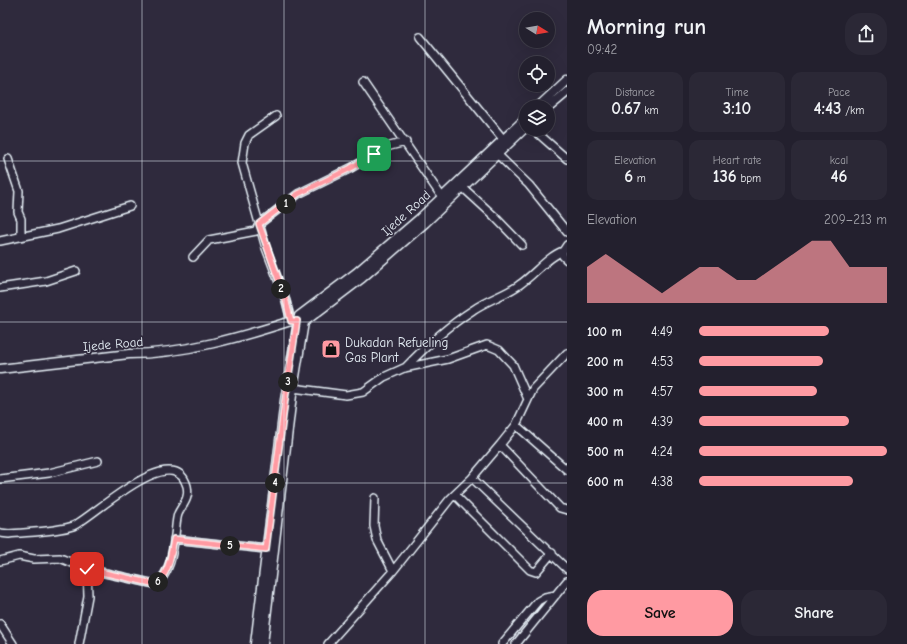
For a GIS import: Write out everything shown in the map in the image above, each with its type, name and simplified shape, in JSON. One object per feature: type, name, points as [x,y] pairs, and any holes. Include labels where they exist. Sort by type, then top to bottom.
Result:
[{"type":"main road","points":[[546,100],[567,80]]},
{"type":"main road","points":[[555,102],[567,92]]},
{"type":"main road","name":"Ijede Road","points":[[0,369],[129,354],[145,354],[228,341],[297,321],[368,273],[425,223],[503,139],[519,124]]},
{"type":"main road","name":"Ijede Road","points":[[297,321],[301,313],[356,273],[442,197],[498,155],[519,134]]},
{"type":"main road","points":[[263,644],[293,388],[297,321]]},
{"type":"main road","points":[[255,644],[285,400],[297,321]]},
{"type":"street","points":[[420,37],[503,139]]},
{"type":"street","points":[[363,82],[406,142],[442,197]]},
{"type":"street","points":[[276,116],[249,134],[243,151],[242,163],[259,224],[286,301],[297,321]]},
{"type":"street","points":[[541,136],[567,159]]},
{"type":"street","points":[[193,257],[209,240],[253,233],[258,230],[259,224],[298,194],[351,168],[390,146],[406,142]]},
{"type":"street","points":[[498,155],[529,185],[567,232]]},
{"type":"street","points":[[8,159],[19,191],[18,212],[21,223],[21,236]]},
{"type":"street","points":[[460,185],[522,245]]},
{"type":"street","points":[[0,240],[58,229],[130,206]]},
{"type":"street","points":[[565,248],[563,256],[567,260]]},
{"type":"street","points":[[404,368],[424,348],[458,320],[473,309],[518,286],[536,273],[551,258],[565,248]]},
{"type":"street","points":[[0,288],[46,281],[76,271]]},
{"type":"street","points":[[293,388],[346,395],[355,394],[363,392],[384,377],[404,368],[448,359],[487,345],[494,346],[500,350],[513,365],[527,397]]},
{"type":"street","points":[[328,644],[393,571],[414,542],[500,445],[516,424],[527,397],[532,389],[567,353]]},
{"type":"street","points":[[516,424],[567,470]]},
{"type":"street","points":[[500,445],[560,508],[567,510]]},
{"type":"street","points":[[0,479],[49,473],[98,462]]},
{"type":"street","points":[[0,533],[9,534],[74,526],[116,495],[144,478],[161,472],[167,471],[180,475],[187,487],[185,503],[178,516],[168,567],[162,577],[155,584],[87,569],[60,558],[34,559],[19,556],[0,561]]},
{"type":"street","points":[[472,478],[567,569]]},
{"type":"street","points":[[455,495],[530,570],[536,572],[552,553]]},
{"type":"street","points":[[375,498],[374,526],[377,540],[393,571]]},
{"type":"street","points":[[174,539],[266,549]]},
{"type":"street","points":[[79,644],[88,596],[87,569]]},
{"type":"street","points":[[516,644],[567,581]]},
{"type":"street","points":[[502,644],[538,601],[545,597],[556,595]]},
{"type":"street","points":[[0,624],[13,644]]},
{"type":"place","name":"Dukadan Refueling Gas Plant","points":[[331,349]]},
{"type":"route","points":[[87,569],[155,584],[159,581],[168,567],[174,539],[245,548],[266,549],[285,400],[297,321],[291,321],[286,301],[266,248],[259,224],[298,194],[351,168],[374,154]]}]
